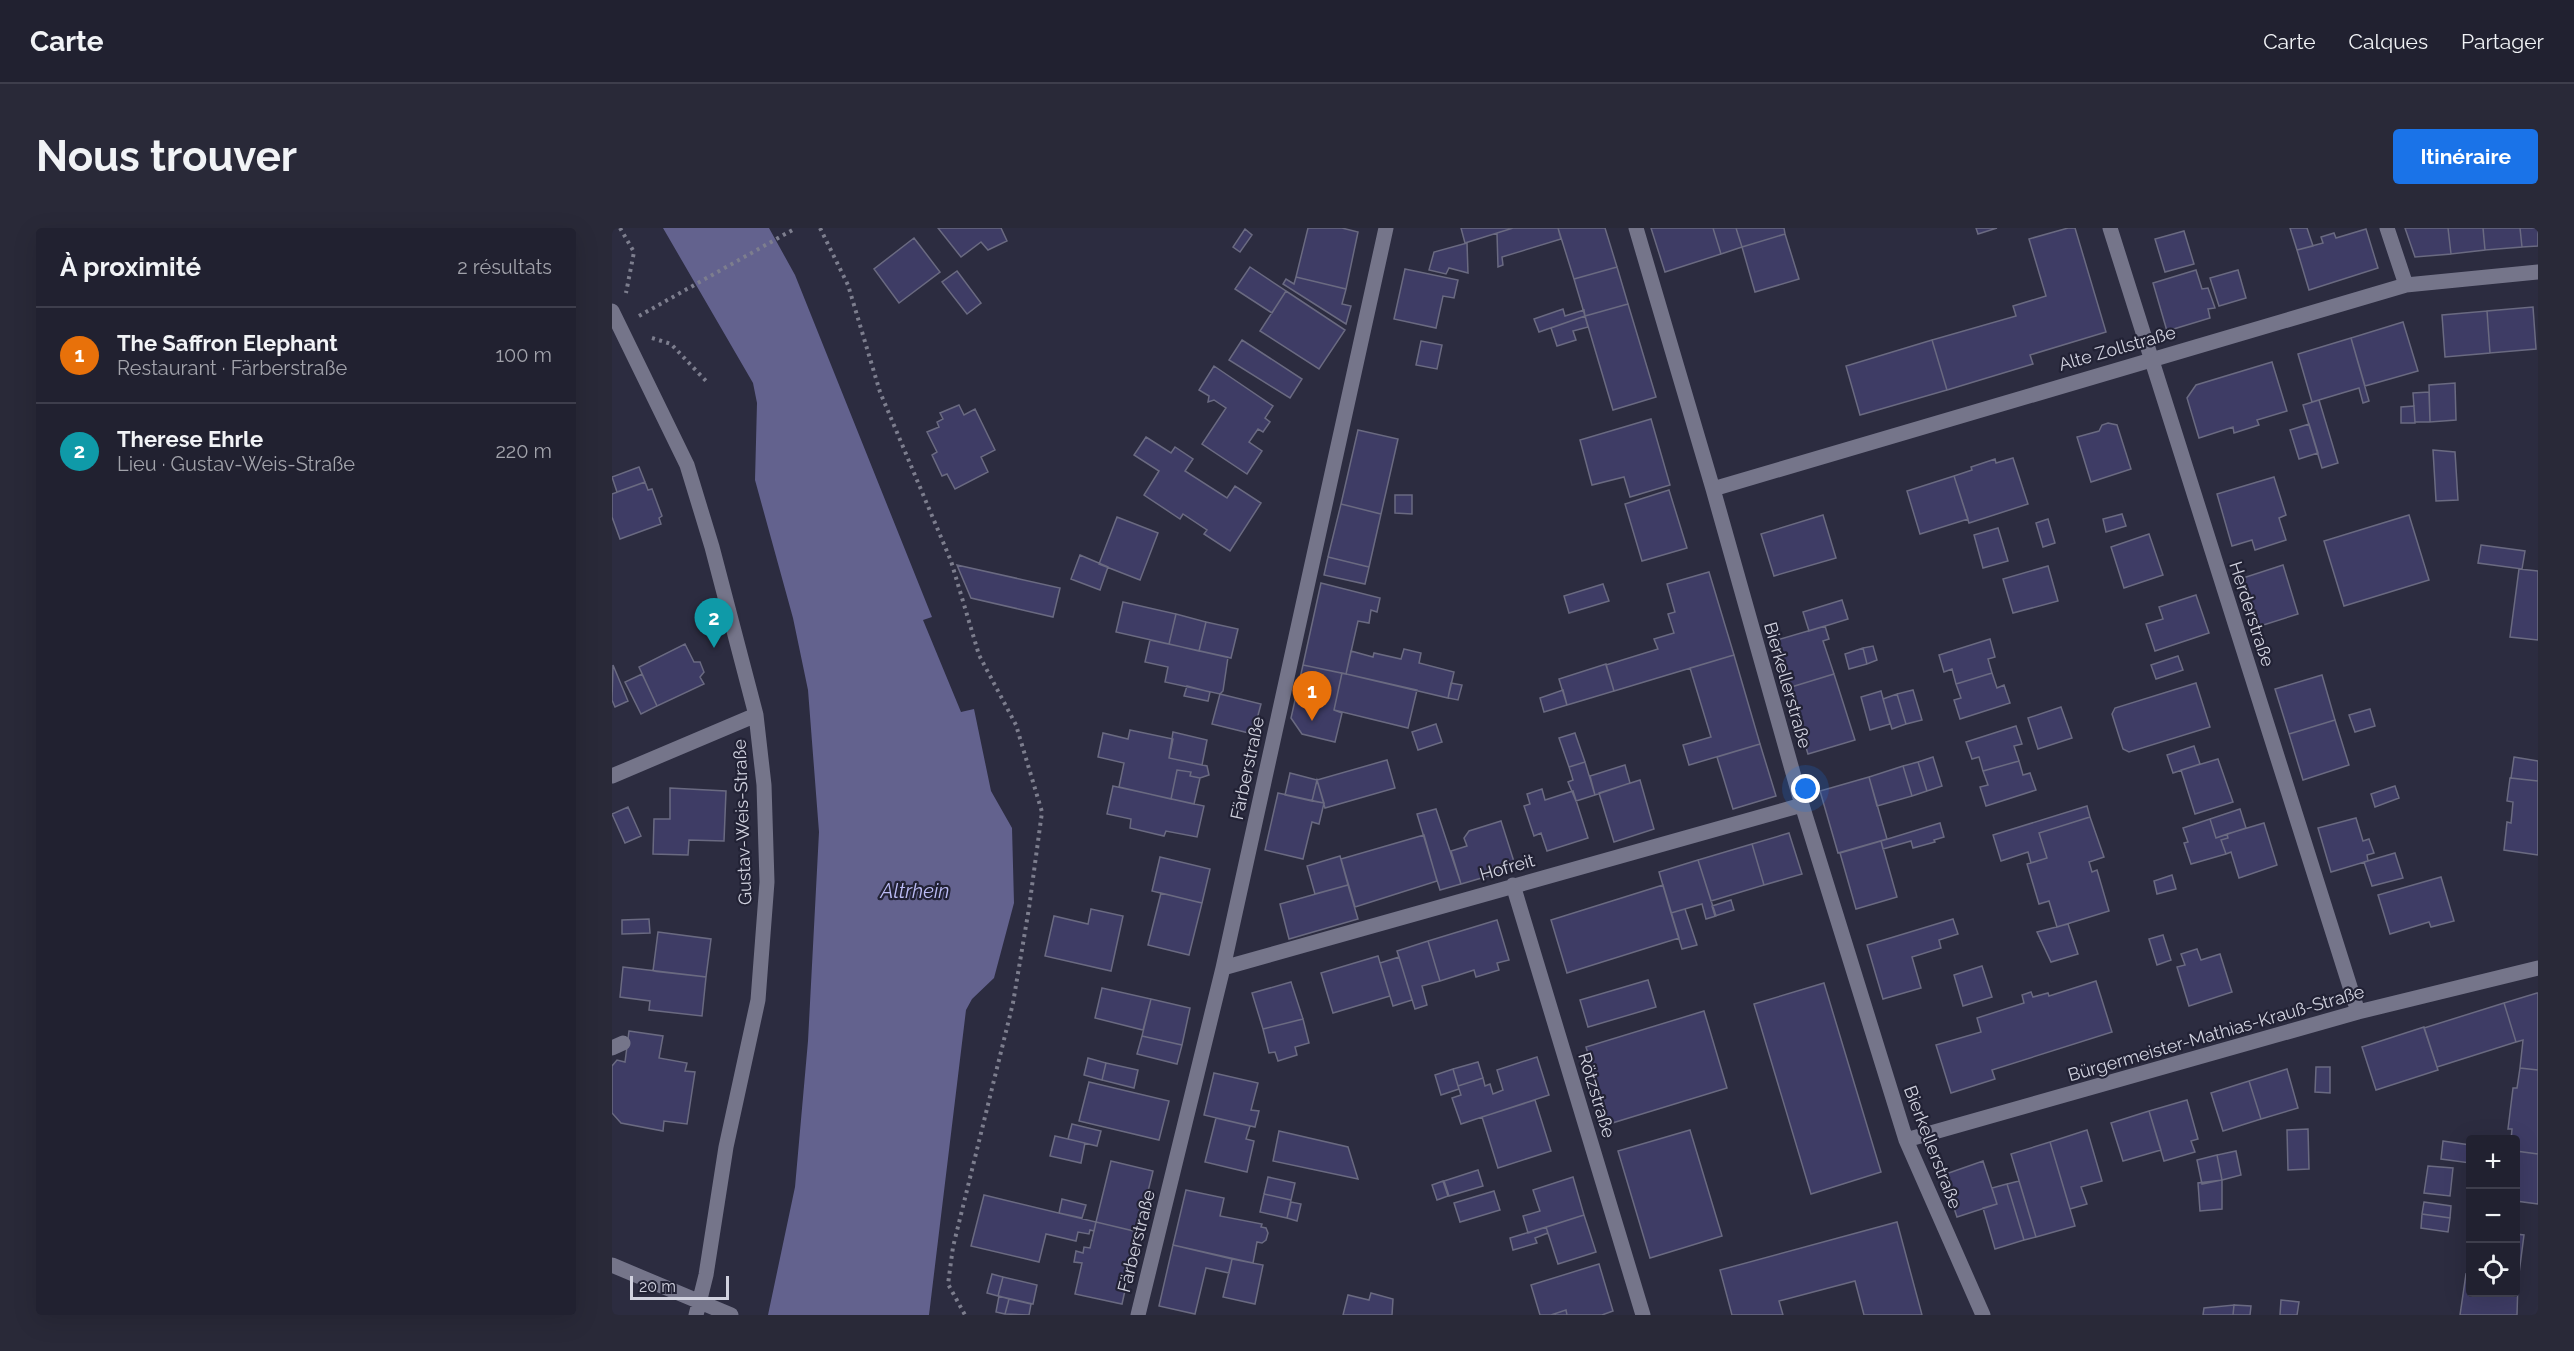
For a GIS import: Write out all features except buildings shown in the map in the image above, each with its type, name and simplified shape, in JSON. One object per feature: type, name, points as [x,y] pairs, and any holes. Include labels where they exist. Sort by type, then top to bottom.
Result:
[{"type":"street","name":"Färberstraße","points":[[1138,1315],[1223,969],[1386,228]]},
{"type":"street","name":"Bierkellerstraße","points":[[1636,228],[1713,489],[1802,805],[1906,1140],[1983,1315]]},
{"type":"street","name":"Herderstraße","points":[[2110,228],[2358,1012]]},
{"type":"street","points":[[2387,228],[2406,285]]},
{"type":"street","name":"Alte Zollstraße","points":[[1713,489],[2151,358],[2406,285],[2538,272]]},
{"type":"street","name":"Gustav-Weis-Straße","points":[[612,311],[616,328],[687,465],[712,548],[756,715],[764,784],[767,882],[758,1000],[726,1147],[698,1309]]},
{"type":"street","points":[[612,776],[756,715]]},
{"type":"street","name":"Hofreit","points":[[1223,969],[1802,805]]},
{"type":"street","name":"Rötzstraße","points":[[1513,885],[1643,1315]]},
{"type":"street","name":"Bürgermeister-Mathias-Krauß-Straße","points":[[1906,1140],[2358,1012],[2538,968]]},
{"type":"street","points":[[612,1265],[698,1309],[731,1315]]},
{"type":"path","points":[[616,328],[634,252],[620,228]]},
{"type":"path","points":[[820,228],[848,285],[880,392],[951,561],[979,656],[1016,725],[1042,812],[1013,1003],[953,1247],[948,1284],[965,1315]]},
{"type":"path","points":[[616,328],[795,229]]},
{"type":"path","points":[[616,328],[671,344],[707,382]]},
{"type":"water","name":"Altrhein","points":[[663,228],[769,228],[795,275],[932,617],[923,620],[961,712],[974,709],[991,791],[1012,828],[1014,903],[994,978],[972,999],[966,1010],[929,1315],[768,1315],[795,1187],[808,1041],[819,832],[808,690],[793,618],[755,480],[757,403],[753,383]]},
{"type":"place","name":"Therese Ehrle","points":[[714,648]]},
{"type":"place","name":"The Saffron Elephant","points":[[1312,721]]}]
